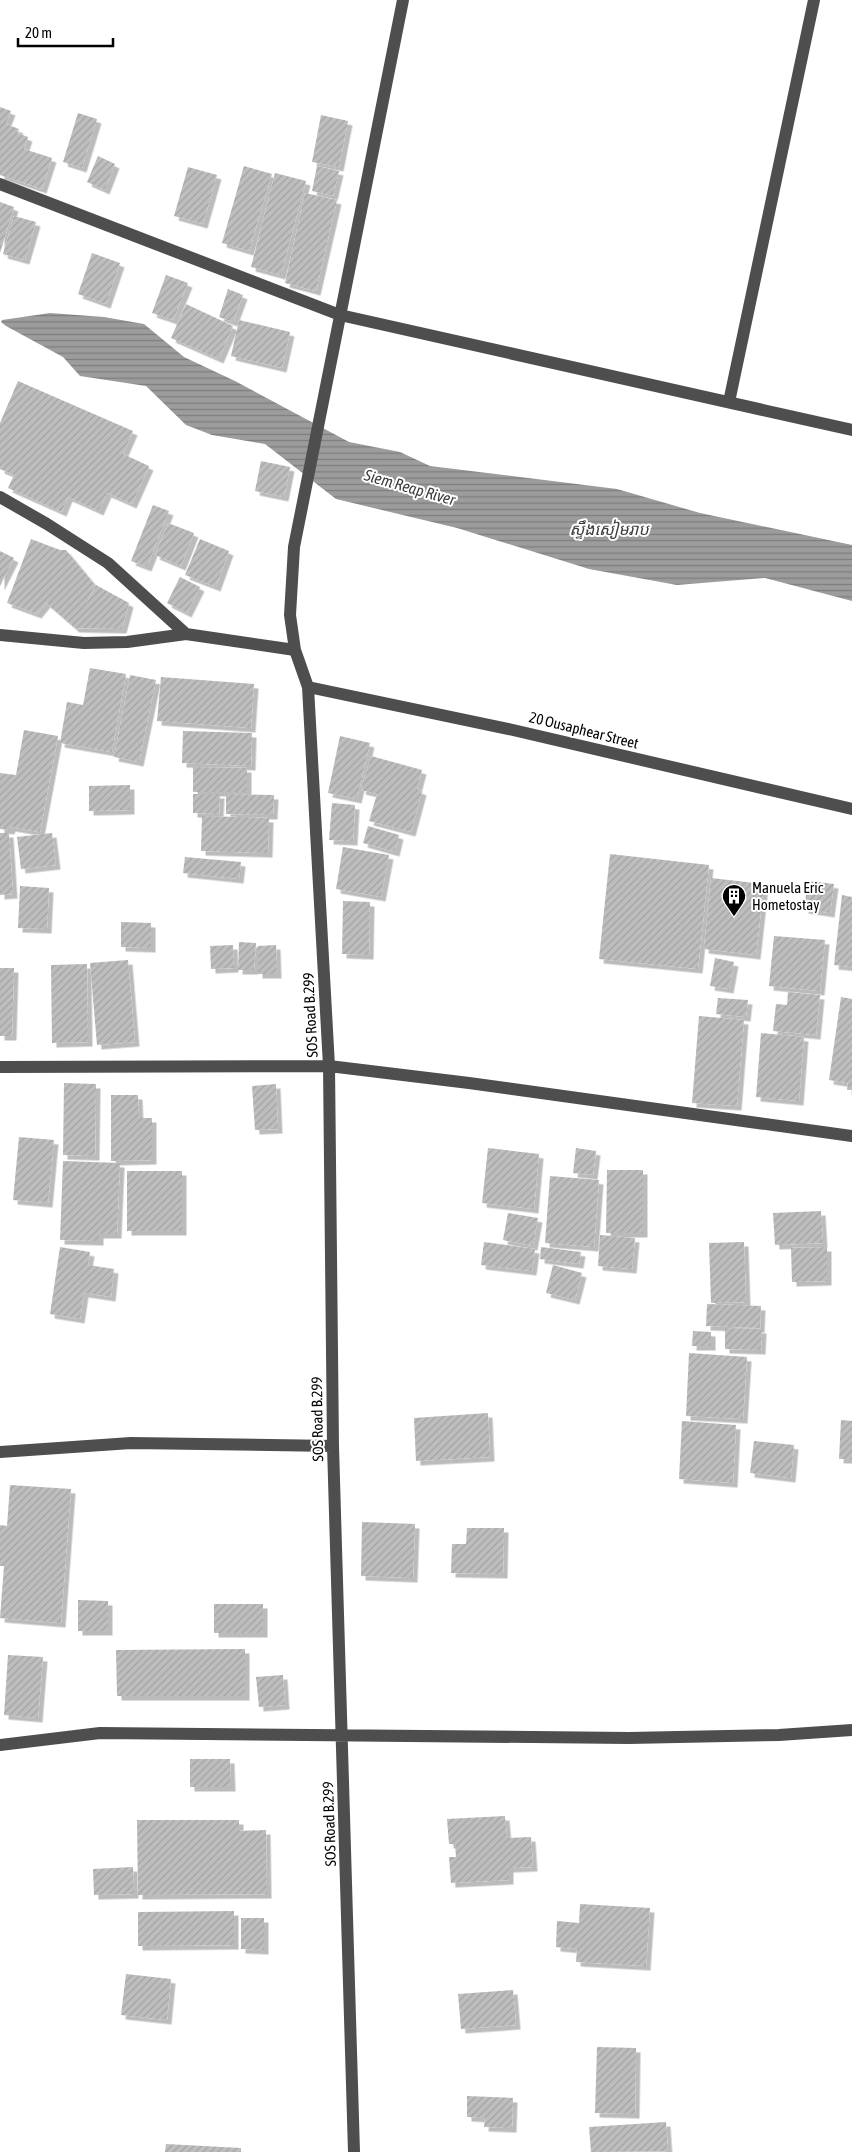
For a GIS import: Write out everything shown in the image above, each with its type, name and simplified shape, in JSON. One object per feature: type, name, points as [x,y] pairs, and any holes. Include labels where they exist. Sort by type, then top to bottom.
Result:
[{"type":"street","name":"SOS Road B.299","points":[[354,2152],[333,1446],[329,1066],[308,686],[295,650],[290,616],[294,548],[403,0]]},
{"type":"street","points":[[729,402],[814,0]]},
{"type":"street","points":[[0,184],[340,314],[852,430]]},
{"type":"street","points":[[0,497],[108,563],[186,634]]},
{"type":"street","points":[[0,635],[84,643],[127,642],[186,634],[295,650]]},
{"type":"street","name":"20 Ousaphear Street","points":[[308,686],[513,730],[852,809]]},
{"type":"street","points":[[0,1067],[329,1066],[478,1084],[852,1136]]},
{"type":"street","points":[[0,1452],[131,1443],[333,1446]]},
{"type":"street","points":[[0,1745],[100,1733],[629,1738],[779,1735],[852,1730]]},
{"type":"water","name":"ស្ទឹងសៀមរាប","points":[[50,313],[104,317],[144,324],[184,357],[235,381],[349,442],[400,452],[430,466],[617,489],[700,513],[852,545],[852,601],[765,578],[677,585],[589,569],[457,528],[336,499],[265,444],[212,435],[186,425],[146,386],[80,376],[63,357],[1,322],[2,320]]},
{"type":"building","points":[[0,107],[11,111],[6,124],[19,129],[17,133],[28,137],[24,149],[52,158],[42,189],[0,175]]},
{"type":"building","points":[[78,113],[97,119],[82,168],[63,162]]},
{"type":"building","points":[[321,115],[348,121],[339,167],[312,162]]},
{"type":"building","points":[[98,156],[115,164],[105,190],[87,182]]},
{"type":"building","points":[[244,166],[272,174],[249,251],[222,243]]},
{"type":"building","points":[[317,166],[339,171],[333,196],[312,191]]},
{"type":"building","points":[[188,167],[217,175],[203,224],[174,216]]},
{"type":"building","points":[[275,173],[306,181],[281,275],[251,267]]},
{"type":"building","points":[[305,193],[337,200],[316,291],[285,283]]},
{"type":"building","points":[[0,202],[14,207],[0,253]]},
{"type":"building","points":[[14,216],[36,222],[25,260],[3,254]]},
{"type":"building","points":[[92,253],[120,263],[106,304],[78,294]]},
{"type":"building","points":[[166,275],[188,283],[173,320],[152,313]]},
{"type":"building","points":[[228,289],[243,295],[233,322],[219,317]]},
{"type":"building","points":[[186,304],[233,326],[219,359],[171,338]]},
{"type":"building","points":[[239,320],[290,332],[282,368],[231,356]]},
{"type":"building","points":[[18,381],[133,431],[123,454],[149,466],[132,504],[107,493],[99,511],[68,497],[62,512],[8,488],[14,475],[0,469],[0,423]]},
{"type":"building","points":[[261,461],[290,467],[284,497],[255,491]]},
{"type":"building","points":[[153,505],[169,511],[147,567],[131,561]]},
{"type":"building","points":[[168,523],[194,533],[181,566],[155,555]]},
{"type":"building","points":[[31,539],[60,550],[66,550],[95,585],[84,609],[96,585],[129,603],[122,629],[75,628],[46,603],[37,614],[7,603]]},
{"type":"building","points":[[200,539],[229,551],[216,587],[185,575]]},
{"type":"building","points":[[0,551],[14,558],[0,586]]},
{"type":"building","points":[[180,577],[200,587],[187,613],[167,603]]},
{"type":"building","points":[[90,668],[126,674],[112,752],[60,743],[67,702],[83,705]]},
{"type":"building","points":[[130,675],[156,680],[139,762],[114,757]]},
{"type":"building","points":[[161,677],[254,684],[251,728],[157,721]]},
{"type":"building","points":[[24,730],[58,736],[40,832],[11,827],[10,830],[0,829],[0,773],[16,775]]},
{"type":"building","points":[[183,731],[252,733],[251,766],[182,763]]},
{"type":"building","points":[[340,736],[370,743],[357,799],[328,793]]},
{"type":"building","points":[[371,756],[422,770],[417,789],[422,791],[411,832],[369,821],[377,794],[361,790]]},
{"type":"building","points":[[193,767],[247,768],[247,792],[193,792]]},
{"type":"building","points":[[130,785],[130,810],[89,811],[89,786]]},
{"type":"building","points":[[193,794],[220,794],[219,814],[193,813]]},
{"type":"building","points":[[226,794],[274,795],[273,815],[226,814]]},
{"type":"building","points":[[332,803],[355,805],[353,841],[329,840]]},
{"type":"building","points":[[202,816],[269,818],[268,853],[201,851]]},
{"type":"building","points":[[368,826],[399,835],[395,852],[363,843]]},
{"type":"building","points":[[0,833],[9,833],[13,894],[0,895]]},
{"type":"building","points":[[52,833],[56,865],[21,869],[17,837]]},
{"type":"building","points":[[343,847],[389,855],[381,897],[336,889]]},
{"type":"building","points":[[610,854],[709,865],[698,969],[599,959]]},
{"type":"building","points":[[185,857],[241,862],[239,879],[183,873]]},
{"type":"building","name":"Manuela Eric Hometostay","points":[[711,878],[764,884],[756,955],[704,949]]},
{"type":"building","points":[[808,881],[834,884],[830,913],[804,909]]},
{"type":"building","points":[[20,886],[49,888],[47,929],[18,928]]},
{"type":"building","points":[[842,895],[852,897],[852,967],[834,965]]},
{"type":"building","points":[[343,901],[370,902],[369,955],[342,954]]},
{"type":"building","points":[[121,922],[151,923],[151,948],[121,947]]},
{"type":"building","points":[[774,936],[825,940],[820,991],[769,986]]},
{"type":"building","points":[[239,942],[256,943],[254,970],[238,970]]},
{"type":"building","points":[[233,945],[234,968],[211,969],[210,946]]},
{"type":"building","points":[[276,945],[277,974],[258,974],[258,946]]},
{"type":"building","points":[[715,958],[734,962],[729,989],[710,986]]},
{"type":"building","points":[[128,960],[135,1042],[97,1045],[90,963]]},
{"type":"building","points":[[87,964],[88,1042],[52,1043],[51,965]]},
{"type":"building","points":[[0,968],[14,968],[12,1036],[0,1036]]},
{"type":"building","points":[[788,992],[820,995],[816,1035],[773,1031],[776,1004],[787,1005]]},
{"type":"building","points":[[841,997],[852,999],[852,1090],[847,1090],[848,1083],[829,1080]]},
{"type":"building","points":[[718,998],[748,1000],[746,1017],[716,1014]]},
{"type":"building","points":[[699,1016],[744,1020],[737,1106],[692,1103]]},
{"type":"building","points":[[761,1033],[804,1037],[799,1101],[756,1097]]},
{"type":"building","points":[[64,1083],[96,1084],[95,1156],[63,1155]]},
{"type":"building","points":[[276,1084],[278,1129],[255,1130],[252,1086]]},
{"type":"building","points":[[111,1095],[138,1095],[139,1118],[152,1118],[152,1160],[111,1161]]},
{"type":"building","points":[[19,1137],[54,1140],[48,1203],[13,1200]]},
{"type":"building","points":[[488,1148],[539,1154],[534,1209],[482,1203]]},
{"type":"building","points":[[576,1148],[596,1151],[593,1175],[573,1173]]},
{"type":"building","points":[[63,1161],[120,1163],[117,1234],[99,1234],[99,1241],[60,1240]]},
{"type":"building","points":[[607,1170],[643,1170],[643,1233],[606,1233]]},
{"type":"building","points":[[127,1171],[182,1171],[182,1231],[127,1231]]},
{"type":"building","points":[[550,1176],[599,1180],[594,1247],[545,1243]]},
{"type":"building","points":[[821,1211],[823,1243],[775,1245],[773,1213]]},
{"type":"building","points":[[508,1213],[538,1218],[533,1246],[503,1240]]},
{"type":"building","points":[[600,1235],[635,1238],[632,1269],[598,1266]]},
{"type":"building","points":[[484,1242],[535,1249],[532,1271],[481,1265]]},
{"type":"building","points":[[744,1242],[746,1302],[711,1303],[709,1243]]},
{"type":"building","points":[[60,1247],[90,1252],[88,1265],[114,1269],[111,1297],[84,1293],[80,1319],[50,1314]]},
{"type":"building","points":[[541,1247],[581,1252],[579,1264],[540,1259]]},
{"type":"building","points":[[827,1247],[827,1281],[792,1282],[791,1248]]},
{"type":"building","points":[[553,1265],[582,1273],[575,1300],[546,1293]]},
{"type":"building","points":[[707,1304],[761,1306],[760,1328],[706,1326]]},
{"type":"building","points":[[725,1328],[762,1329],[761,1350],[725,1349]]},
{"type":"building","points":[[693,1331],[711,1332],[711,1346],[692,1346]]},
{"type":"building","points":[[689,1353],[747,1357],[743,1419],[686,1416]]},
{"type":"building","points":[[488,1413],[490,1457],[416,1461],[414,1418]]},
{"type":"building","points":[[841,1420],[852,1421],[852,1459],[839,1459]]},
{"type":"building","points":[[682,1421],[736,1425],[733,1483],[679,1479]]},
{"type":"building","points":[[754,1441],[794,1445],[791,1478],[750,1473]]},
{"type":"building","points":[[10,1485],[71,1489],[61,1623],[0,1618],[4,1566],[0,1566],[0,1525],[7,1526]]},
{"type":"building","points":[[362,1522],[415,1524],[413,1578],[361,1576]]},
{"type":"building","points":[[467,1528],[504,1528],[503,1574],[451,1573],[452,1544],[466,1544]]},
{"type":"building","points":[[78,1600],[108,1601],[108,1631],[78,1631]]},
{"type":"building","points":[[214,1604],[263,1604],[263,1633],[214,1633]]},
{"type":"building","points":[[245,1649],[245,1696],[117,1696],[116,1650]]},
{"type":"building","points":[[8,1655],[43,1657],[38,1718],[4,1715]]},
{"type":"building","points":[[283,1675],[285,1705],[259,1707],[256,1677]]},
{"type":"building","points":[[190,1759],[230,1759],[231,1787],[190,1787]]},
{"type":"building","points":[[505,1816],[507,1838],[531,1837],[533,1867],[509,1868],[509,1880],[451,1883],[449,1857],[456,1857],[455,1844],[449,1844],[447,1819]]},
{"type":"building","points":[[137,1820],[239,1820],[239,1831],[266,1830],[267,1894],[138,1895]]},
{"type":"building","points":[[133,1867],[134,1894],[94,1895],[93,1869]]},
{"type":"building","points":[[580,1904],[650,1908],[646,1966],[576,1962],[577,1949],[556,1947],[557,1921],[579,1923]]},
{"type":"building","points":[[234,1911],[234,1945],[138,1946],[138,1912]]},
{"type":"building","points":[[241,1918],[264,1918],[264,1950],[241,1949]]},
{"type":"building","points":[[126,1974],[171,1979],[167,2020],[121,2015]]},
{"type":"building","points":[[513,1990],[516,2025],[461,2029],[458,1994]]},
{"type":"building","points":[[597,2047],[636,2048],[635,2114],[595,2113]]},
{"type":"building","points":[[467,2096],[513,2098],[512,2128],[484,2127],[485,2118],[467,2117]]},
{"type":"building","points":[[666,2122],[668,2151],[591,2152],[589,2127]]},
{"type":"building","points":[[166,2144],[241,2148],[241,2152],[165,2152]]},
{"type":"place","name":"Manuela Eric Hometostay","points":[[734,917]]},
{"type":"water label","name":"Siem Reap River","points":[[410,487]]}]
